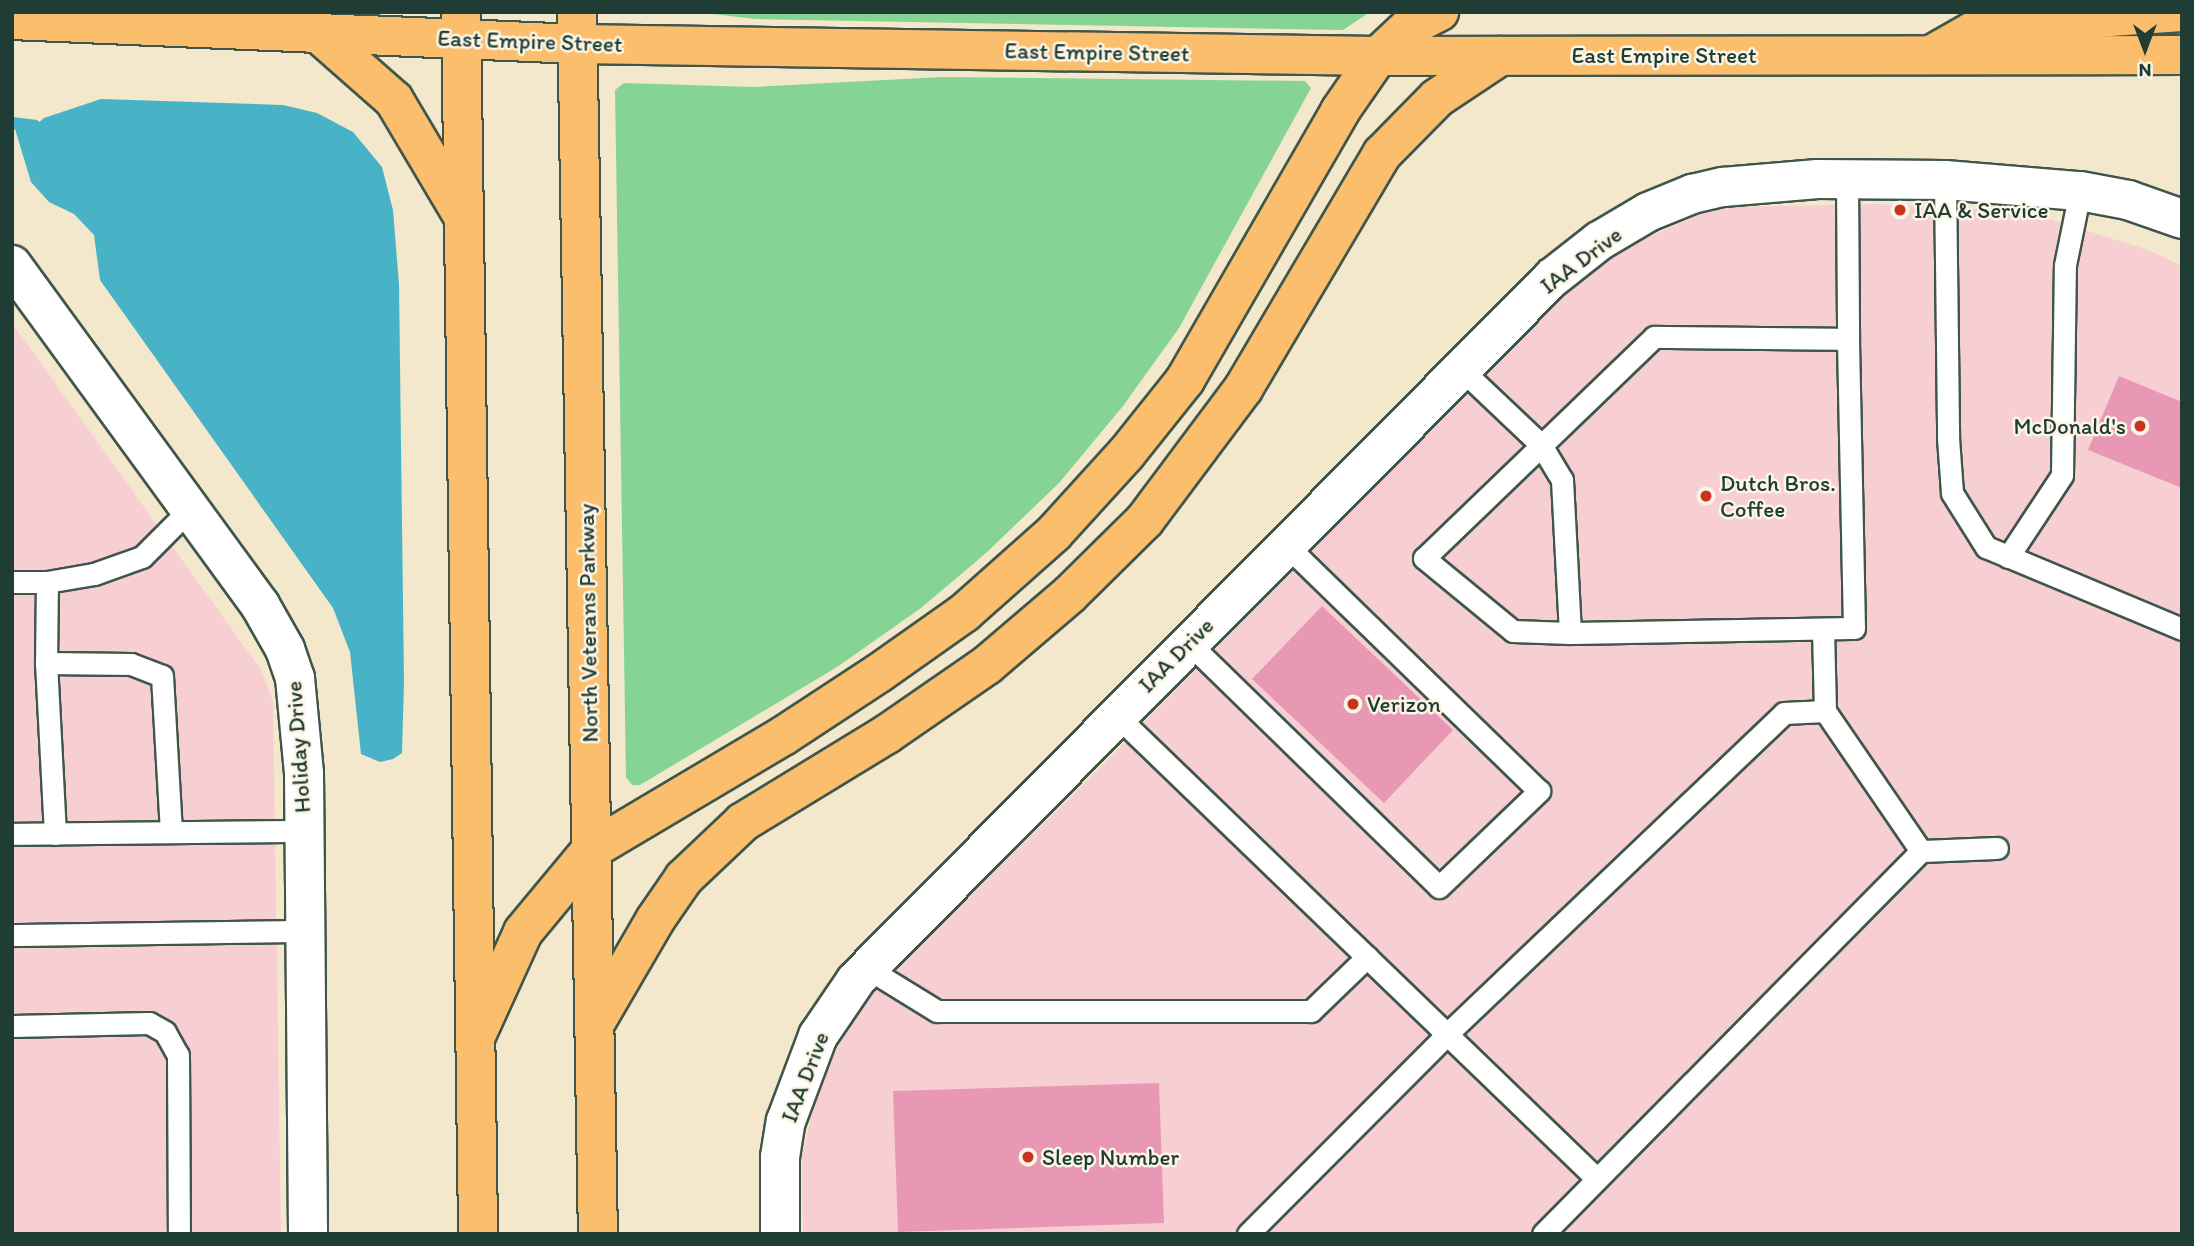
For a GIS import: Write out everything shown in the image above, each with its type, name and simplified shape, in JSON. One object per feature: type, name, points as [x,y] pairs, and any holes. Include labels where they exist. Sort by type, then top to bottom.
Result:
[{"type":"main road","points":[[475,1038],[523,932],[591,850],[783,736],[878,673],[964,613],[1054,533],[1126,454],[1185,380],[1340,111],[1378,56],[1409,27],[1439,12]]},
{"type":"main road","points":[[1929,56],[1983,26],[2182,12]]},
{"type":"main road","name":"East Empire Street","points":[[12,20],[318,33],[461,26],[577,28],[1378,56],[2182,55]]},
{"type":"main road","points":[[461,26],[478,1234]]},
{"type":"main road","name":"North Veterans Parkway","points":[[577,28],[598,1234]]},
{"type":"main road","points":[[318,33],[394,100],[463,216]]},
{"type":"main road","points":[[594,1026],[655,920],[684,878],[727,837],[744,822],[887,734],[987,665],[1070,594],[1144,520],[1243,389],[1382,154],[1437,98],[1500,56]]},
{"type":"street","name":"IAA Drive","points":[[779,1234],[780,1157],[786,1121],[818,1036],[867,968],[1552,278],[1600,241],[1648,212],[1692,194],[1723,187],[1782,180],[1945,180],[2080,191],[2128,200],[2182,219]]},
{"type":"street","name":"Holiday Drive","points":[[12,265],[260,605],[285,649],[300,705],[309,1234]]},
{"type":"lane","points":[[1847,179],[1854,628],[1570,633],[1513,631],[1424,558],[1654,337],[1849,340]]},
{"type":"lane","points":[[1945,180],[1948,438],[1952,493],[1986,547],[2182,629]]},
{"type":"lane","points":[[2008,557],[2062,475],[2065,265],[2080,191]]},
{"type":"lane","points":[[1461,369],[1541,445],[1562,480],[1570,633]]},
{"type":"lane","points":[[12,582],[47,582],[94,574],[142,557],[191,509]]},
{"type":"lane","points":[[1189,643],[1439,887],[1539,791],[1286,545]]},
{"type":"lane","points":[[47,582],[46,663],[55,834]]},
{"type":"lane","points":[[1823,629],[1825,711],[1921,851]]},
{"type":"lane","points":[[46,663],[131,664],[162,676],[171,832]]},
{"type":"lane","points":[[1248,1234],[1447,1034],[1784,713],[1825,711]]},
{"type":"lane","points":[[1116,715],[1597,1179]]},
{"type":"lane","points":[[12,834],[303,831]]},
{"type":"lane","points":[[1543,1234],[1921,851],[1997,848]]},
{"type":"lane","points":[[12,935],[303,931]]},
{"type":"lane","points":[[867,968],[937,1011],[1311,1011],[1367,957]]},
{"type":"lane","points":[[12,1026],[149,1023],[165,1032],[178,1055],[179,1234]]},
{"type":"shaded area","points":[[1881,204],[2027,212],[2151,251],[2182,266],[2182,1234],[803,1234],[802,1157],[817,1091],[849,1025],[888,974],[1069,799],[1559,296],[1625,247],[1702,214],[1734,207]]},
{"type":"shaded area","points":[[12,323],[261,670],[273,701],[281,1234],[12,1234]]},
{"type":"green space","points":[[695,12],[1370,12],[1343,30],[755,19]]},
{"type":"green space","points":[[942,77],[1305,81],[1311,88],[1179,328],[1123,406],[1059,483],[986,553],[921,608],[837,667],[640,785],[632,785],[626,777],[615,90],[624,83],[754,87]]},
{"type":"water","points":[[101,99],[283,105],[317,113],[353,132],[382,167],[393,210],[399,284],[404,682],[402,753],[393,759],[380,762],[361,754],[350,652],[333,608],[100,280],[94,235],[74,214],[49,202],[31,182],[15,129],[35,126],[44,118]]},
{"type":"building","name":"McDonald's","points":[[2119,376],[2182,402],[2182,488],[2088,450]]},
{"type":"building","name":"Verizon","points":[[1322,606],[1453,730],[1384,803],[1252,679]]},
{"type":"building","name":"Sleep Number","points":[[1159,1083],[1164,1223],[898,1232],[893,1091]]},
{"type":"waterway","points":[[12,123],[35,126]]},
{"type":"place","name":"IAA & Service","points":[[1900,210]]},
{"type":"place","name":"McDonald's","points":[[2140,426]]},
{"type":"place","name":"Dutch Bros. Coffee","points":[[1706,496]]},
{"type":"place","name":"Verizon","points":[[1353,704]]},
{"type":"place","name":"Sleep Number","points":[[1028,1157]]}]
